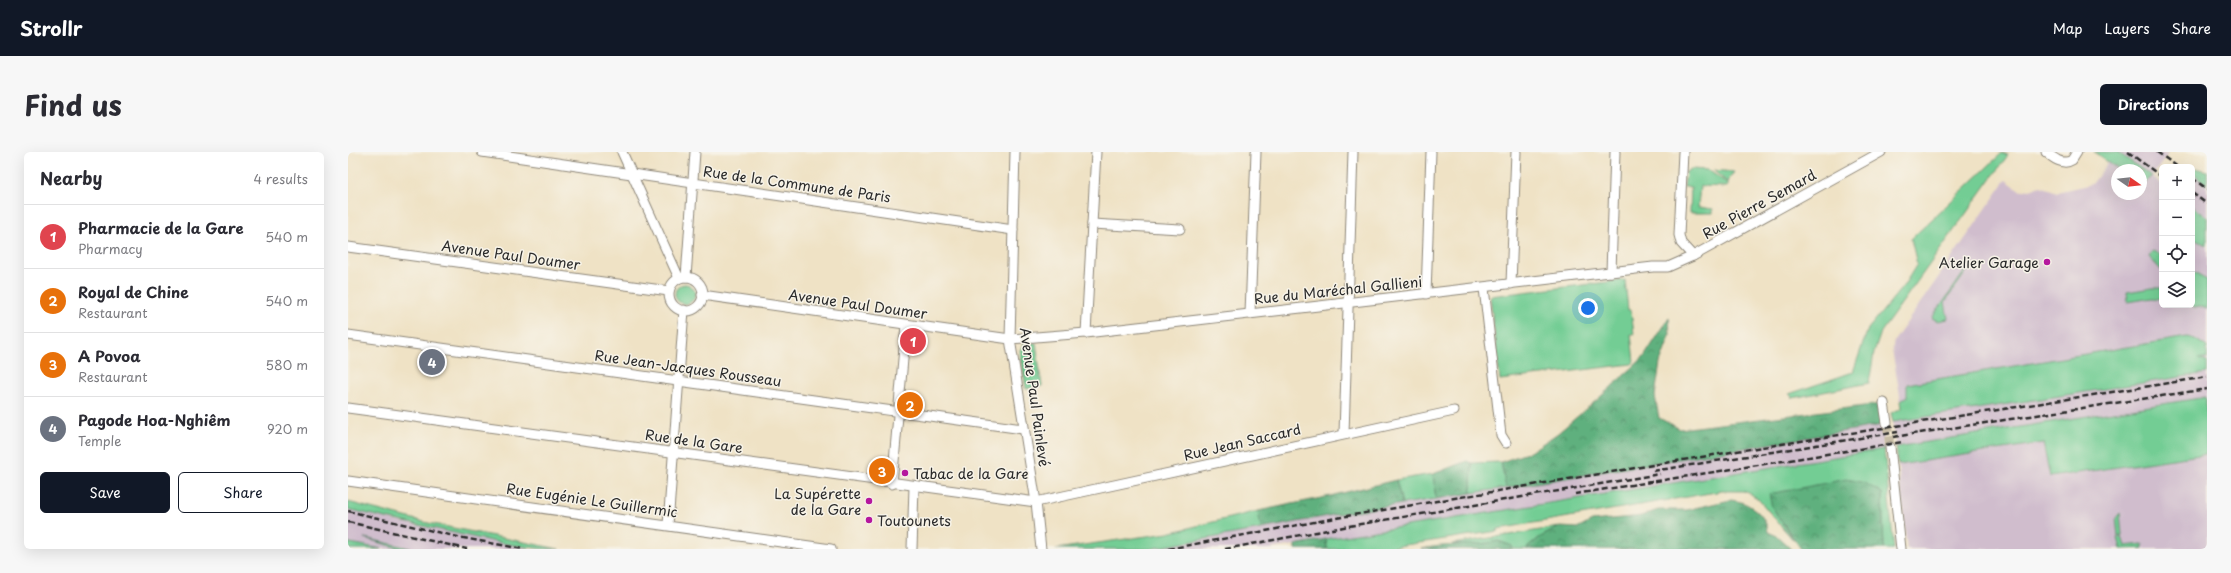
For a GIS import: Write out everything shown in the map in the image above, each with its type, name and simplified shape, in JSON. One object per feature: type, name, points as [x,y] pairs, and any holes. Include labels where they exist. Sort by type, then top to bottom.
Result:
[{"type":"street","name":"Rue de la Commune de Paris","points":[[482,152],[1013,230]]},
{"type":"street","points":[[622,152],[683,278]]},
{"type":"street","points":[[683,278],[695,152]]},
{"type":"street","name":"Avenue Paul Painlevé","points":[[1016,152],[1010,339],[1023,429],[1036,502],[1040,549]]},
{"type":"street","points":[[1086,333],[1096,152]]},
{"type":"street","points":[[1250,314],[1256,152]]},
{"type":"street","points":[[1344,434],[1353,152]]},
{"type":"street","points":[[1426,294],[1431,152]]},
{"type":"street","points":[[1511,284],[1516,152]]},
{"type":"street","points":[[1611,272],[1615,152]]},
{"type":"street","name":"Rue Pierre Semard","points":[[1683,152],[1679,235],[1681,243],[1693,256]]},
{"type":"street","name":"Rue Pierre Semard","points":[[1668,267],[1693,256],[1881,152]]},
{"type":"street","points":[[2046,152],[2059,161],[2066,163],[2072,160],[2077,152]]},
{"type":"street","points":[[1092,224],[1180,229]]},
{"type":"street","name":"Avenue Paul Doumer","points":[[348,247],[669,291]]},
{"type":"street","name":"Rue du Maréchal Gallieni","points":[[1010,339],[1086,333],[1348,304],[1653,267],[1668,267]]},
{"type":"street","points":[[683,278],[696,281],[700,285],[702,295],[694,308],[684,310],[679,309],[671,302],[669,291],[672,283],[683,278]]},
{"type":"street","points":[[1484,288],[1501,435],[1506,443]]},
{"type":"street","name":"Avenue Paul Doumer","points":[[702,295],[1010,339]]},
{"type":"street","points":[[668,525],[680,381],[684,310]]},
{"type":"street","points":[[892,484],[906,325]]},
{"type":"street","name":"Rue Jean-Jacques Rousseau","points":[[348,335],[1023,429]]},
{"type":"street","points":[[1884,403],[1887,423]]},
{"type":"street","name":"Rue de la Gare","points":[[348,408],[673,452],[892,484],[1036,502]]},
{"type":"street","name":"Rue Jean Saccard","points":[[1036,502],[1454,411]]},
{"type":"street","points":[[1890,447],[1901,549]]},
{"type":"street","name":"Rue Eugénie Le Guillermic","points":[[348,481],[831,549]]},
{"type":"street","points":[[912,549],[914,487]]},
{"type":"shaded area","points":[[2117,152],[2169,153],[2161,164],[2159,164],[2159,167],[2152,176],[2159,182],[2159,308],[2195,308],[2195,209],[2207,218],[2207,363],[1901,401],[1892,350],[1894,341],[2006,180],[2021,191],[2041,186],[2057,192],[2092,184]]},
{"type":"shaded area","points":[[2195,175],[2207,185],[2207,217],[2195,208]]},
{"type":"shaded area","points":[[2207,373],[2207,404],[2205,397],[1896,447],[1893,422]]},
{"type":"shaded area","points":[[2207,415],[2207,549],[1907,549],[1898,465],[2043,443]]},
{"type":"shaded area","points":[[1882,425],[1884,449],[1270,549],[1149,549],[1333,515]]},
{"type":"shaded area","points":[[348,509],[396,521],[531,549],[348,549]]},
{"type":"green space","points":[[2094,152],[2117,152],[2134,164],[2111,164]]},
{"type":"green space","points":[[2002,153],[2008,155],[1881,332],[1874,353],[1869,383],[1793,398],[1789,394],[1853,372],[1868,329],[1904,285],[1917,264],[1911,239]]},
{"type":"green space","points":[[2195,168],[2207,171],[2207,185],[2195,175]]},
{"type":"green space","points":[[1691,169],[1708,170],[1727,183],[1727,187],[1700,186],[1698,207],[1713,209],[1713,213],[1690,213],[1691,187],[1684,187],[1686,172]]},
{"type":"green space","points":[[1713,170],[1734,172],[1727,182]]},
{"type":"green space","points":[[2147,173],[2152,176],[2147,180]]},
{"type":"green space","points":[[2195,208],[2207,217],[2207,245],[2195,239]]},
{"type":"green space","points":[[2153,251],[2159,254],[2159,268],[2149,257]]},
{"type":"green space","points":[[1970,264],[1971,265],[1945,302],[1948,319],[1938,321],[1932,318]]},
{"type":"green space","points":[[2195,274],[2207,280],[2207,309],[2199,306],[2195,307]]},
{"type":"green space","points":[[1625,280],[1628,310],[1631,310],[1634,334],[1631,334],[1634,362],[1632,364],[1500,380],[1490,296]]},
{"type":"green space","points":[[681,284],[689,284],[695,290],[695,298],[689,304],[681,304],[675,298],[675,290]]},
{"type":"green space","points":[[2159,288],[2159,299],[2152,298],[2128,302],[2127,292]]},
{"type":"green space","points":[[1669,318],[1670,336],[1660,363],[1655,396],[1659,418],[1680,429],[1880,404],[1882,425],[1506,488],[1501,462],[1530,452],[1558,433],[1598,399],[1644,357]]},
{"type":"green space","points":[[2187,337],[2195,339],[2207,347],[2207,359],[2198,359],[2207,362],[2207,373],[1893,422],[1891,413],[1902,408],[1901,401],[1907,397],[1907,384]]},
{"type":"green space","points":[[1025,343],[1036,343],[1042,386],[1026,389],[1020,350]]},
{"type":"green space","points":[[2206,397],[2207,454],[2050,477],[2043,443],[1898,465],[1896,447]]},
{"type":"green space","points":[[1884,449],[1894,549],[1884,549],[1882,493],[1772,507],[1794,541],[1759,500],[1751,494],[1743,491],[1722,491],[1498,529],[1498,531],[1379,549],[1327,549],[1326,539]]},
{"type":"green space","points":[[1467,461],[1472,463],[1471,493],[1436,499],[1433,474]]},
{"type":"green space","points":[[1501,462],[1506,488],[1471,493],[1472,463]]},
{"type":"green space","points":[[1433,474],[1436,499],[1402,504],[1396,480]]},
{"type":"green space","points":[[1847,479],[1865,483],[1882,493],[1884,549],[1801,549],[1772,507],[1769,494]]},
{"type":"green space","points":[[1396,480],[1402,504],[1333,515],[1261,529],[1258,511],[1326,497]]},
{"type":"green space","points":[[1730,500],[1743,503],[1760,514],[1767,525],[1768,532],[1777,536],[1791,549],[1526,549],[1539,538],[1559,527],[1579,528],[1592,521],[1641,516],[1658,510],[1686,510]]},
{"type":"green space","points":[[348,502],[428,523],[559,549],[545,549],[504,544],[386,518],[348,509]]},
{"type":"green space","points":[[1258,511],[1261,529],[1149,549],[1056,549],[1168,533]]},
{"type":"green space","points":[[2120,513],[2122,535],[2118,536],[2116,518]]},
{"type":"green space","points":[[1559,527],[1539,538],[1526,549],[1513,549],[1512,546],[1498,541],[1478,546],[1453,544]]},
{"type":"green space","points":[[2122,537],[2125,546],[2143,544],[2143,548],[2121,549],[2118,538]]},
{"type":"green space","points":[[364,538],[414,549],[402,549]]},
{"type":"green space","points":[[1326,539],[1327,549],[1295,549],[1295,545]]},
{"type":"green space","points":[[1498,541],[1512,546],[1513,549],[1422,549],[1441,546],[1489,543]]},
{"type":"green space","points":[[348,542],[350,543],[382,549],[348,549]]},
{"type":"tunnel","points":[[1887,423],[1890,447]]},
{"type":"railway","points":[[2128,152],[2159,175]]},
{"type":"railway","points":[[2157,152],[2174,164]]},
{"type":"railway","points":[[2195,180],[2207,189]]},
{"type":"railway","points":[[2195,195],[2207,204]]},
{"type":"railway","points":[[1168,549],[1347,516],[1731,452],[2207,377]]},
{"type":"railway","points":[[1893,437],[2207,389]]},
{"type":"railway","points":[[1653,471],[1898,432]]},
{"type":"railway","points":[[1575,494],[1903,442]]},
{"type":"railway","points":[[1225,549],[1349,526],[1660,474]]},
{"type":"railway","points":[[348,511],[458,537],[523,549]]},
{"type":"railway","points":[[348,522],[467,549]]},
{"type":"place","name":"Atelier Garage","points":[[2047,262]]},
{"type":"place","name":"Pharmacie de la Gare","points":[[913,341]]},
{"type":"place","name":"Pagode Hoa-Nghiêm","points":[[432,362]]},
{"type":"place","name":"Royal de Chine","points":[[910,405]]},
{"type":"place","name":"A Povoa","points":[[882,471]]},
{"type":"place","name":"Tabac de la Gare","points":[[905,473]]},
{"type":"place","name":"La Supérette de la Gare","points":[[869,501]]},
{"type":"place","name":"Toutounets","points":[[869,520]]}]
